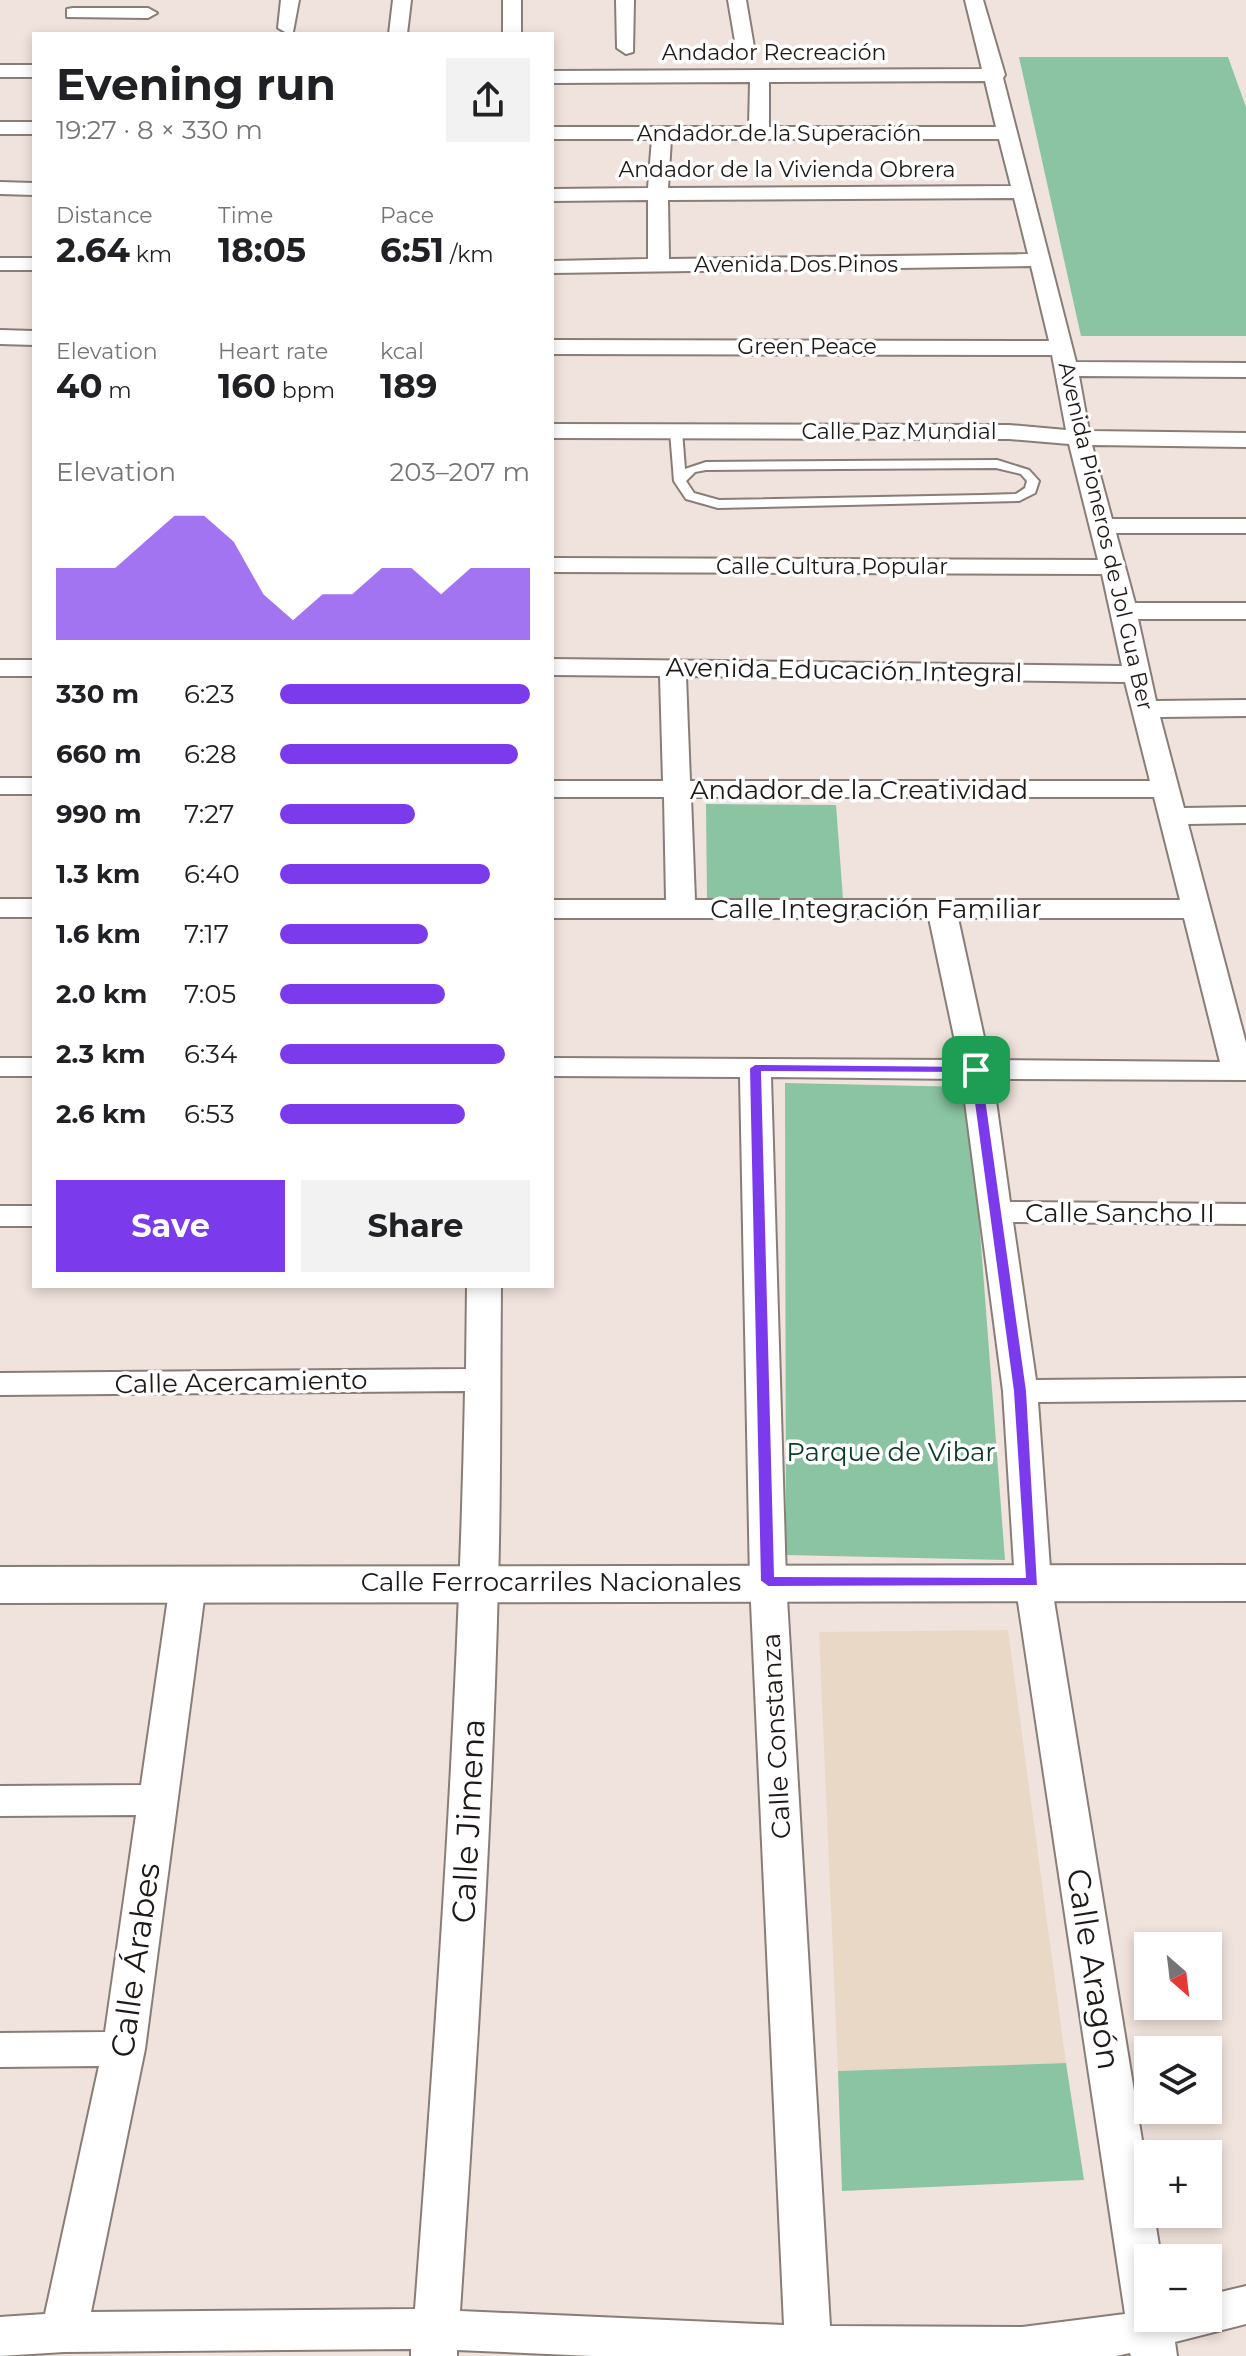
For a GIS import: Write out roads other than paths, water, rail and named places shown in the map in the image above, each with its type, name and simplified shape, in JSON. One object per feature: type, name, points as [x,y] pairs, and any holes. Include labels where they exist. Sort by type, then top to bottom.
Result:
[{"type":"street","points":[[287,28],[290,0]]},
{"type":"street","points":[[398,32],[402,0]]},
{"type":"street","points":[[512,0],[512,32]]},
{"type":"street","points":[[625,0],[626,48]]},
{"type":"street","points":[[737,0],[745,47]]},
{"type":"street","name":"Avenida Pioneros de Jol Gua Ber","points":[[974,0],[996,75],[1007,133],[1064,358],[1079,438],[1124,611],[1136,674],[1241,1061]]},
{"type":"street","points":[[73,13],[149,6],[144,32]]},
{"type":"street","points":[[0,71],[32,71]]},
{"type":"street","name":"Andador Recreación","points":[[554,77],[996,75]]},
{"type":"street","points":[[759,133],[760,77]]},
{"type":"street","points":[[0,128],[32,128]]},
{"type":"street","name":"Andador de la Superación","points":[[554,133],[1007,133]]},
{"type":"street","points":[[659,264],[658,194],[662,133]]},
{"type":"street","points":[[0,188],[32,189]]},
{"type":"street","name":"Andador de la Vivienda Obrera","points":[[554,195],[1023,192]]},
{"type":"street","name":"Avenida Dos Pinos","points":[[554,267],[1040,260]]},
{"type":"street","points":[[2,268],[32,264]]},
{"type":"street","points":[[0,337],[32,338]]},
{"type":"street","name":"Green Peace","points":[[554,347],[1064,358],[1246,370]]},
{"type":"street","name":"Calle Paz Mundial","points":[[554,431],[1009,432],[1079,438],[1246,440]]},
{"type":"street","points":[[1102,526],[1246,526]]},
{"type":"street","name":"Calle Cultura Popular","points":[[554,565],[1111,567]]},
{"type":"street","points":[[1124,611],[1246,611]]},
{"type":"street","name":"Avenida Educación Integral","points":[[554,667],[1136,674]]},
{"type":"street","points":[[673,667],[681,910]]},
{"type":"street","points":[[0,668],[32,668]]},
{"type":"street","points":[[1146,709],[1246,708]]},
{"type":"street","points":[[0,786],[32,786]]},
{"type":"street","name":"Andador de la Creatividad","points":[[554,789],[1166,789]]},
{"type":"street","points":[[1175,816],[1246,815]]},
{"type":"street","points":[[0,908],[32,908]]},
{"type":"street","name":"Calle Integración Familiar","points":[[554,909],[1199,909]]},
{"type":"street","points":[[942,909],[975,1061],[1020,1391],[1033,1582]]},
{"type":"street","points":[[0,1048],[32,1048]]},
{"type":"street","points":[[554,1050],[975,1061],[1241,1061]]},
{"type":"street","points":[[554,1067],[755,1068],[975,1061]]},
{"type":"street","points":[[0,1067],[32,1067]]},
{"type":"street","name":"Calle Constanza","points":[[755,1068],[768,1581],[808,2351]]},
{"type":"street","name":"Calle Sancho II","points":[[995,1212],[1246,1214]]},
{"type":"street","points":[[0,1216],[32,1216]]},
{"type":"street","name":"Calle Jimena","points":[[434,2343],[458,2019],[480,1583],[484,1288]]},
{"type":"street","name":"Calle Acercamiento","points":[[0,1384],[483,1380]]},
{"type":"street","points":[[1020,1391],[1246,1389]]},
{"type":"street","name":"Calle Ferrocarriles Nacionales","points":[[0,1585],[768,1581],[1246,1583]]},
{"type":"street","name":"Calle Aragón","points":[[1033,1582],[1152,2342]]},
{"type":"street","name":"Calle Árabes","points":[[64,2332],[124,2049],[188,1584]]},
{"type":"street","points":[[0,1801],[157,1800]]},
{"type":"street","points":[[0,2050],[124,2049]]},
{"type":"street","points":[[1222,2311],[1246,2305]]},
{"type":"street","points":[[0,2337],[64,2332],[808,2351],[1022,2347],[1099,2340],[1152,2342],[1170,2332]]},
{"type":"lane","points":[[676,431],[680,481],[690,496],[718,504],[1019,497],[1031,490],[1033,481],[1025,472],[1013,468],[981,464],[706,466],[691,469],[680,481]]},
{"type":"park label","name":"Parque de Vibar","points":[[891,1452]]}]
